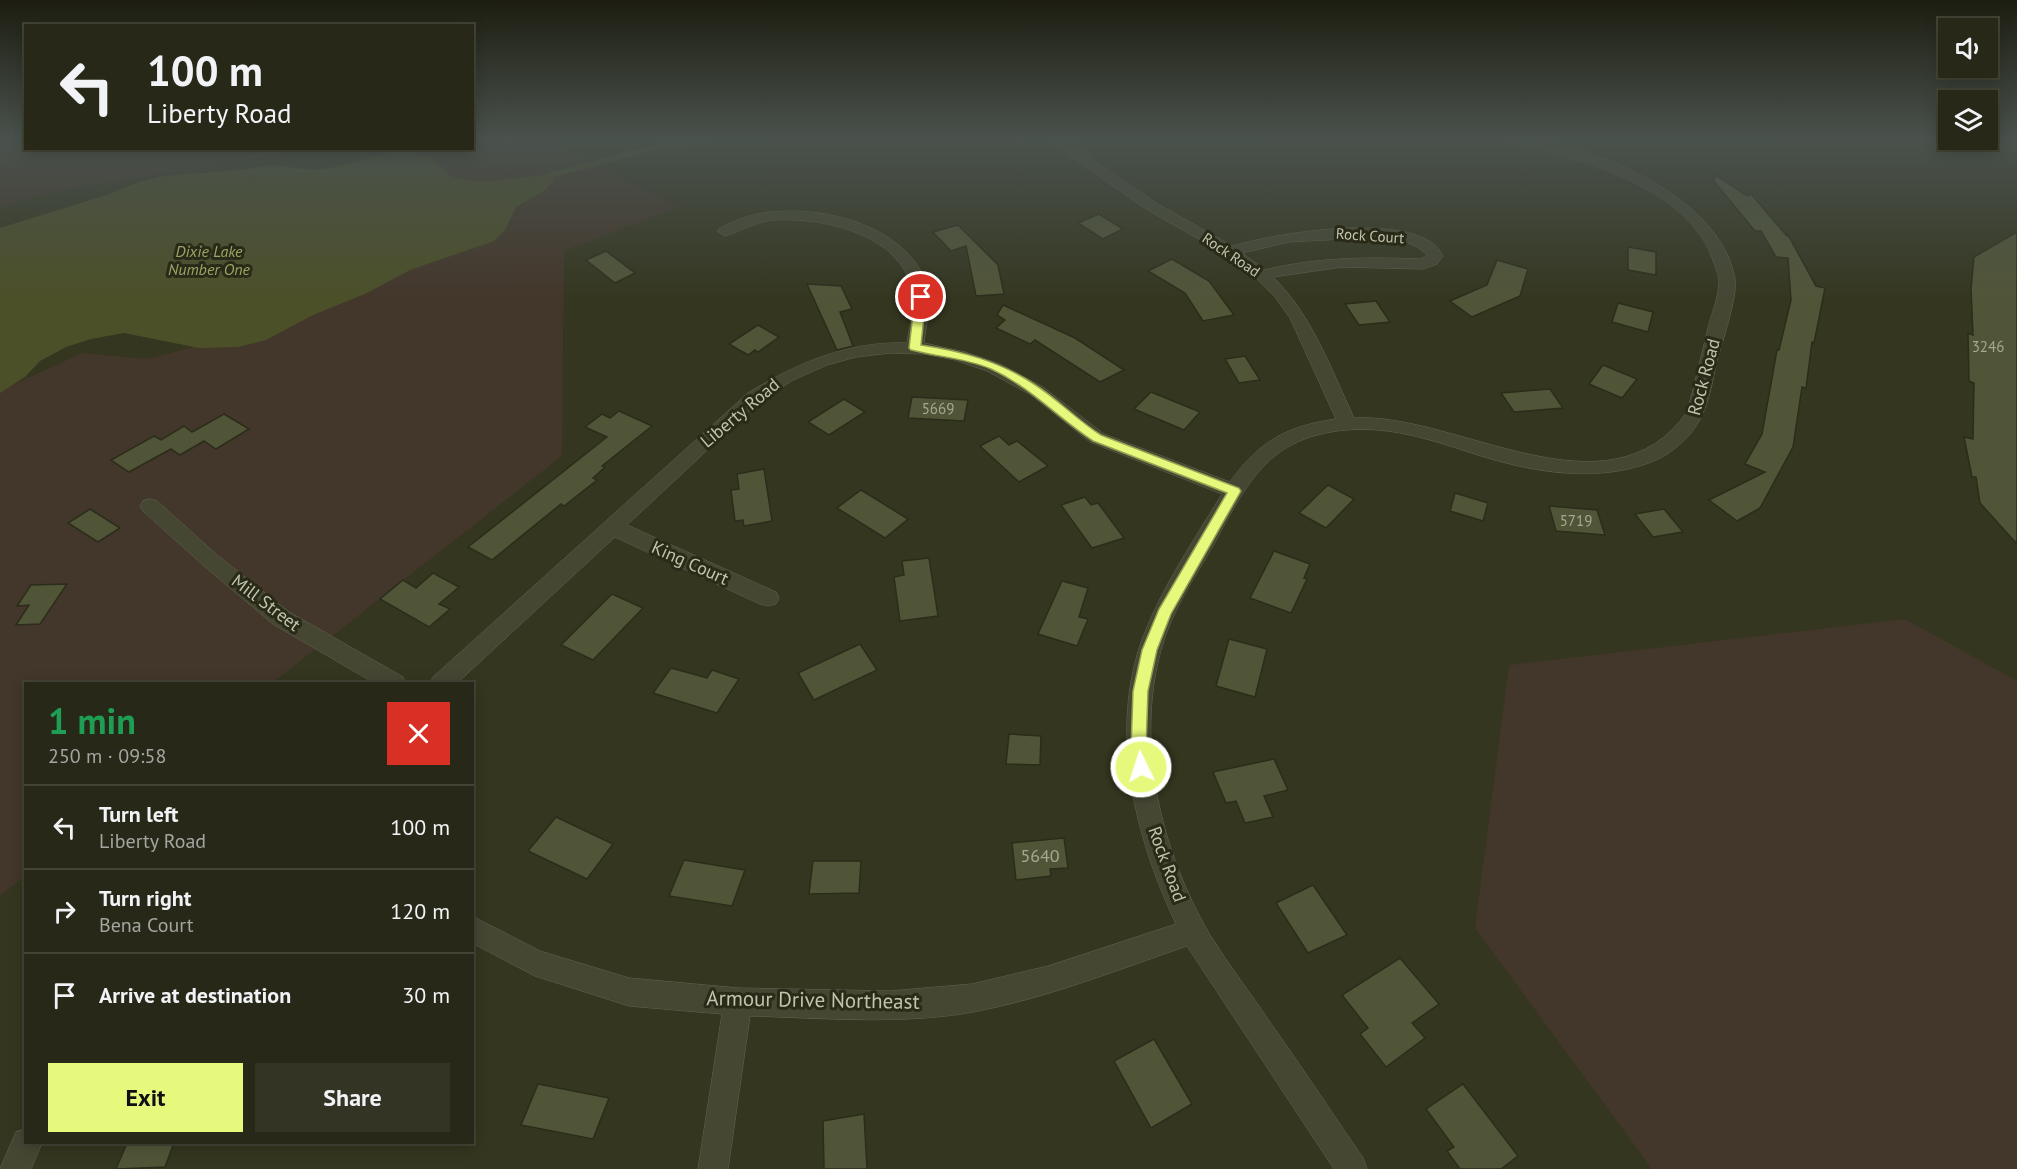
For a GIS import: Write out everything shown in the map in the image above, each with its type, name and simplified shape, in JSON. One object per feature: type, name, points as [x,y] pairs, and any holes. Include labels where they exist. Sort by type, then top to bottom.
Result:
[{"type":"street","name":"Rock Road","points":[[1131,193],[1150,206],[1230,251],[1262,275],[1281,294],[1299,318],[1347,423]]},
{"type":"street","name":"Rock Road","points":[[1352,1169],[1193,931],[1163,864],[1146,805],[1138,749],[1141,691],[1150,650],[1164,613],[1234,491],[1254,462],[1277,443],[1309,429],[1347,423],[1406,426],[1513,458],[1569,467],[1598,467],[1638,460],[1654,455],[1676,442],[1689,428],[1696,413],[1728,282],[1725,264],[1716,245],[1702,227],[1682,208],[1660,193]]},
{"type":"street","points":[[725,231],[757,219],[792,216],[839,223],[880,238],[903,256],[917,278],[921,297],[915,348]]},
{"type":"street","name":"Rock Court","points":[[1230,251],[1276,239],[1331,233],[1361,233],[1416,240],[1428,244],[1434,250],[1435,256],[1431,261],[1423,264],[1332,262],[1294,267],[1262,275]]},
{"type":"street","name":"Liberty Road","points":[[443,682],[754,397],[783,377],[811,364],[847,353],[879,348],[915,348],[957,354],[995,367],[1031,387],[1077,425],[1097,438],[1234,491]]},
{"type":"street","name":"Mill Street","points":[[150,506],[210,560],[281,618],[392,682]]},
{"type":"street","name":"King Court","points":[[612,527],[768,598]]},
{"type":"street","name":"Armour Drive Northeast","points":[[474,930],[535,963],[629,992],[738,1002],[890,1005],[972,998],[1048,980],[1193,931]]},
{"type":"street","points":[[713,1169],[738,1002]]},
{"type":"street","points":[[15,1169],[27,1144]]},
{"type":"shaded area","points":[[0,193],[48,193],[0,208]]},
{"type":"shaded area","points":[[369,193],[650,193],[678,207],[564,251],[562,456],[274,682],[24,682],[24,877],[0,896],[0,391],[82,353],[147,359],[251,332]]},
{"type":"shaded area","points":[[1905,619],[2017,681],[2017,1169],[1652,1169],[1475,928],[1509,665]]},
{"type":"water","name":"Dixie Lake Number One","points":[[541,193],[516,207],[505,230],[494,241],[410,270],[367,293],[313,315],[266,340],[238,347],[199,348],[124,333],[91,339],[66,347],[40,361],[25,377],[0,393],[0,228],[110,194]]},
{"type":"building","points":[[1723,193],[1742,193],[1747,196],[1751,194],[1787,236],[1787,233],[1816,286],[1825,288],[1814,343],[1812,342],[1806,388],[1802,387],[1793,447],[1760,508],[1737,521],[1709,500],[1765,472],[1745,464],[1762,434],[1777,350],[1779,350],[1791,300],[1788,258],[1776,257],[1761,231],[1755,231]]},
{"type":"building","points":[[1099,214],[1123,229],[1103,239],[1078,223]]},
{"type":"building","points":[[958,225],[998,265],[1004,294],[976,296],[966,246],[951,251],[933,232]]},
{"type":"building","points":[[2017,232],[2017,544],[1980,503],[1976,477],[1972,477],[1964,437],[1973,439],[1974,383],[1969,381],[1968,333],[1973,335],[1971,289],[1974,257]]},
{"type":"building","points":[[1628,247],[1656,252],[1656,275],[1628,270]]},
{"type":"building","points":[[606,251],[635,273],[615,283],[586,260]]},
{"type":"building","points":[[1172,259],[1209,281],[1234,315],[1203,321],[1185,293],[1148,271]]},
{"type":"building","points":[[1497,260],[1528,269],[1520,296],[1472,317],[1450,301],[1487,285]]},
{"type":"building","points":[[807,284],[841,286],[852,309],[840,312],[853,346],[837,350]]},
{"type":"building","points":[[1376,301],[1390,322],[1359,325],[1345,304]]},
{"type":"building","points":[[1618,303],[1653,312],[1648,332],[1612,322]]},
{"type":"building","points":[[1003,305],[1075,338],[1124,370],[1100,382],[1035,340],[1030,344],[996,328],[1005,320],[997,315]]},
{"type":"building","points":[[758,325],[779,337],[758,352],[755,350],[748,355],[729,344]]},
{"type":"building","points":[[1245,356],[1260,380],[1239,383],[1225,359]]},
{"type":"building","points":[[1603,365],[1637,379],[1622,398],[1589,384]]},
{"type":"building","points":[[1550,389],[1563,408],[1514,412],[1501,393]]},
{"type":"building","points":[[1151,392],[1200,412],[1184,430],[1134,409]]},
{"type":"building","points":[[912,397],[968,400],[964,421],[908,418]]},
{"type":"building","points":[[844,399],[865,412],[829,435],[808,422]]},
{"type":"building","points":[[619,411],[652,426],[602,466],[605,467],[593,478],[597,480],[564,506],[561,504],[492,560],[468,547],[607,437],[585,427],[602,414],[610,418]]},
{"type":"building","points":[[224,414],[249,429],[216,449],[204,441],[180,455],[171,449],[129,472],[111,460],[154,436],[161,440],[184,426],[192,432]]},
{"type":"building","points":[[999,436],[1009,445],[1017,441],[1048,466],[1019,482],[980,446]]},
{"type":"building","points":[[764,469],[772,521],[744,526],[743,520],[735,521],[731,490],[739,489],[737,474]]},
{"type":"building","points":[[1328,485],[1354,499],[1326,528],[1299,513]]},
{"type":"building","points":[[861,490],[908,519],[885,538],[837,508]]},
{"type":"building","points":[[1455,493],[1488,503],[1483,521],[1450,511]]},
{"type":"building","points":[[1085,497],[1091,505],[1098,503],[1124,538],[1092,548],[1061,505]]},
{"type":"building","points":[[1549,506],[1597,510],[1605,535],[1556,531]]},
{"type":"building","points":[[90,509],[120,528],[98,542],[68,523]]},
{"type":"building","points":[[1664,509],[1683,532],[1653,537],[1635,514]]},
{"type":"building","points":[[1274,551],[1310,564],[1304,578],[1307,579],[1291,613],[1250,598]]},
{"type":"building","points":[[929,558],[938,616],[900,621],[894,577],[904,575],[902,561]]},
{"type":"building","points":[[433,573],[459,587],[439,604],[450,609],[429,627],[380,599],[403,580],[416,588]]},
{"type":"building","points":[[1062,581],[1088,588],[1079,617],[1088,619],[1077,646],[1038,634]]},
{"type":"building","points":[[67,584],[40,624],[16,625],[29,605],[17,606],[31,585]]},
{"type":"building","points":[[612,594],[643,608],[593,660],[561,645]]},
{"type":"building","points":[[1229,639],[1267,649],[1255,697],[1216,686]]},
{"type":"building","points":[[860,644],[877,670],[814,700],[798,673]]},
{"type":"building","points":[[671,668],[707,678],[712,670],[739,679],[717,713],[653,693]]},
{"type":"building","points":[[1009,734],[1041,736],[1040,765],[1006,764]]},
{"type":"building","points":[[1274,759],[1288,790],[1264,796],[1273,817],[1245,823],[1236,801],[1226,803],[1213,772]]},
{"type":"building","points":[[556,817],[613,844],[587,879],[528,851]]},
{"type":"building","points":[[1064,838],[1068,868],[1050,869],[1051,876],[1016,880],[1012,843]]},
{"type":"building","points":[[684,860],[745,870],[732,906],[669,896]]},
{"type":"building","points":[[813,861],[861,861],[859,893],[809,894]]},
{"type":"building","points":[[1313,885],[1347,935],[1308,953],[1276,903]]},
{"type":"building","points":[[1400,958],[1439,1004],[1412,1023],[1425,1038],[1386,1067],[1360,1034],[1368,1028],[1342,995]]},
{"type":"building","points":[[1154,1039],[1192,1104],[1151,1128],[1114,1061]]},
{"type":"building","points":[[538,1084],[609,1098],[593,1139],[521,1125]]},
{"type":"building","points":[[1463,1084],[1518,1156],[1501,1169],[1460,1169],[1447,1151],[1454,1147],[1426,1109]]},
{"type":"building","points":[[864,1114],[867,1169],[824,1169],[823,1121]]},
{"type":"building","points":[[127,1144],[174,1144],[165,1167],[116,1169]]},
{"type":"route","points":[[921,297],[915,348],[957,354],[995,367],[1031,387],[1077,425],[1097,438],[1234,491],[1164,613],[1150,650],[1141,691],[1138,749],[1141,767]]}]
